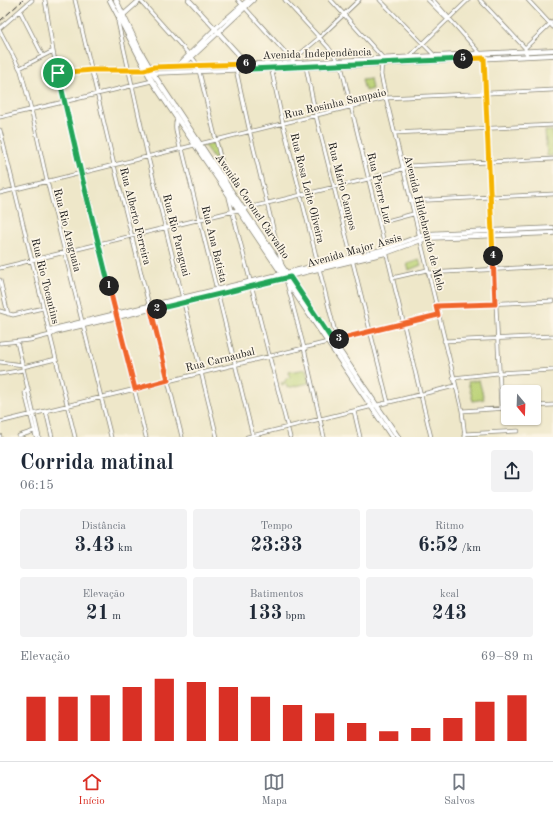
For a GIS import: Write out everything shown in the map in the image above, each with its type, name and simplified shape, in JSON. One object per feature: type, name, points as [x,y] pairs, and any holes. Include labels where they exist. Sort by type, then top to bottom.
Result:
[{"type":"main road","name":"Avenida Coronel Carvalho","points":[[110,0],[150,70],[152,81],[177,119],[227,184],[241,209],[286,277],[333,341],[392,437]]},
{"type":"main road","name":"Avenida Coronel Carvalho","points":[[116,0],[124,28],[228,194],[241,209],[282,265],[286,277]]},
{"type":"main road","name":"Avenida Coronel Carvalho","points":[[374,406],[398,437]]},
{"type":"street","points":[[0,30],[32,0]]},
{"type":"street","points":[[45,0],[53,51],[64,102],[146,437]]},
{"type":"street","name":"Rua Alberto Ferreira","points":[[76,0],[114,165],[182,437]]},
{"type":"street","points":[[121,17],[140,0],[191,55],[198,68],[227,184]]},
{"type":"street","points":[[189,0],[251,69]]},
{"type":"street","points":[[238,0],[294,62],[359,0]]},
{"type":"street","points":[[244,6],[248,0]]},
{"type":"street","points":[[176,69],[216,30],[252,0]]},
{"type":"street","name":"Rua Pierre Luz","points":[[285,0],[328,47],[341,65],[431,437]]},
{"type":"street","points":[[330,0],[380,55],[381,61]]},
{"type":"street","points":[[380,0],[435,58]]},
{"type":"street","points":[[428,0],[449,19]]},
{"type":"street","points":[[433,0],[484,58],[496,339],[501,408],[462,411]]},
{"type":"street","points":[[408,60],[422,43],[468,0]]},
{"type":"street","points":[[480,0],[526,52],[553,21]]},
{"type":"street","points":[[528,0],[553,27]]},
{"type":"street","points":[[20,11],[43,56]]},
{"type":"street","name":"Rua Rio Paraguai","points":[[121,17],[118,22],[148,157],[217,437]]},
{"type":"street","name":"Rua Rio Paraguai","points":[[122,38],[122,31],[124,28]]},
{"type":"street","name":"Rua Rio Araguaia","points":[[0,30],[20,68],[111,437]]},
{"type":"street","name":"Avenida Independência","points":[[58,73],[92,70],[129,71],[235,67],[251,69],[294,62],[408,60],[553,50]]},
{"type":"street","points":[[20,68],[53,51]]},
{"type":"street","name":"Avenida Independência","points":[[435,58],[484,58],[526,52],[553,55]]},
{"type":"street","name":"Avenida Independência","points":[[235,67],[247,64],[306,67],[381,61]]},
{"type":"street","name":"Avenida Hildebrando de Melo","points":[[381,61],[381,75],[386,98],[427,272],[462,411],[464,436]]},
{"type":"street","name":"Rua Rosa Leite Oliveira","points":[[271,66],[283,124],[319,267],[333,341]]},
{"type":"street","points":[[235,67],[266,203],[282,265]]},
{"type":"street","name":"Rua Mário Campos","points":[[306,67],[316,116],[388,402]]},
{"type":"street","name":"Avenida Independência","points":[[150,70],[198,68]]},
{"type":"street","points":[[0,117],[152,81]]},
{"type":"street","name":"Rua Rosinha Sampaio","points":[[0,193],[386,98],[553,90]]},
{"type":"street","name":"Rua Ana Batista","points":[[177,119],[176,128],[181,149],[253,436]]},
{"type":"street","points":[[395,133],[553,125]]},
{"type":"street","name":"Rua Rio Tocantins","points":[[0,130],[75,437]]},
{"type":"street","points":[[0,268],[334,187],[407,166],[553,159]]},
{"type":"street","points":[[228,194],[290,437]]},
{"type":"street","points":[[410,201],[553,194]]},
{"type":"street","points":[[379,223],[413,214]]},
{"type":"street","points":[[542,228],[543,234]]},
{"type":"street","name":"Avenida Major Assis","points":[[0,343],[17,342],[43,337],[49,333],[83,324],[151,310],[184,300],[286,277],[319,267],[386,251],[420,238],[425,234],[553,228]]},
{"type":"street","name":"Avenida Major Assis","points":[[420,238],[553,233]]},
{"type":"street","points":[[392,278],[427,272],[553,266]]},
{"type":"street","points":[[286,277],[324,437]]},
{"type":"street","points":[[0,280],[8,314]]},
{"type":"street","name":"Avenida Major Assis","points":[[116,316],[150,305],[184,300]]},
{"type":"street","points":[[436,306],[553,301]]},
{"type":"street","points":[[0,311],[8,314],[43,308]]},
{"type":"street","name":"Rua Carnaubal","points":[[0,422],[438,315]]},
{"type":"street","points":[[444,341],[553,336]]},
{"type":"street","points":[[17,342],[28,388],[25,393],[39,437]]},
{"type":"street","points":[[0,374],[56,359]]},
{"type":"street","points":[[0,362],[23,367]]},
{"type":"street","points":[[453,378],[498,373],[553,370]]},
{"type":"street","points":[[247,437],[455,386]]},
{"type":"street","points":[[541,406],[553,405]]},
{"type":"street","points":[[46,411],[52,437]]},
{"type":"street","points":[[354,411],[360,437]]},
{"type":"street","points":[[32,414],[36,437]]},
{"type":"street","points":[[19,436],[34,431]]},
{"type":"street","points":[[464,436],[518,431]]},
{"type":"green space","points":[[370,78],[372,89],[365,91],[362,79]]},
{"type":"green space","points":[[545,131],[553,131],[553,156],[547,156]]},
{"type":"green space","points":[[215,143],[221,169],[204,145]]},
{"type":"green space","points":[[419,260],[421,265],[409,270],[407,264]]},
{"type":"green space","points":[[306,369],[309,383],[287,388],[286,384],[282,385],[281,383],[285,382],[286,378],[290,377],[289,372]]},
{"type":"green space","points":[[479,380],[484,399],[473,401],[468,382]]},
{"type":"railway","points":[[0,21],[23,0]]},
{"type":"route","points":[[484,58],[495,304],[436,306],[438,315],[333,341],[290,277],[151,310],[168,380],[135,389],[128,366],[58,73],[92,70],[144,70],[154,67],[247,64],[251,69],[484,58]]}]
